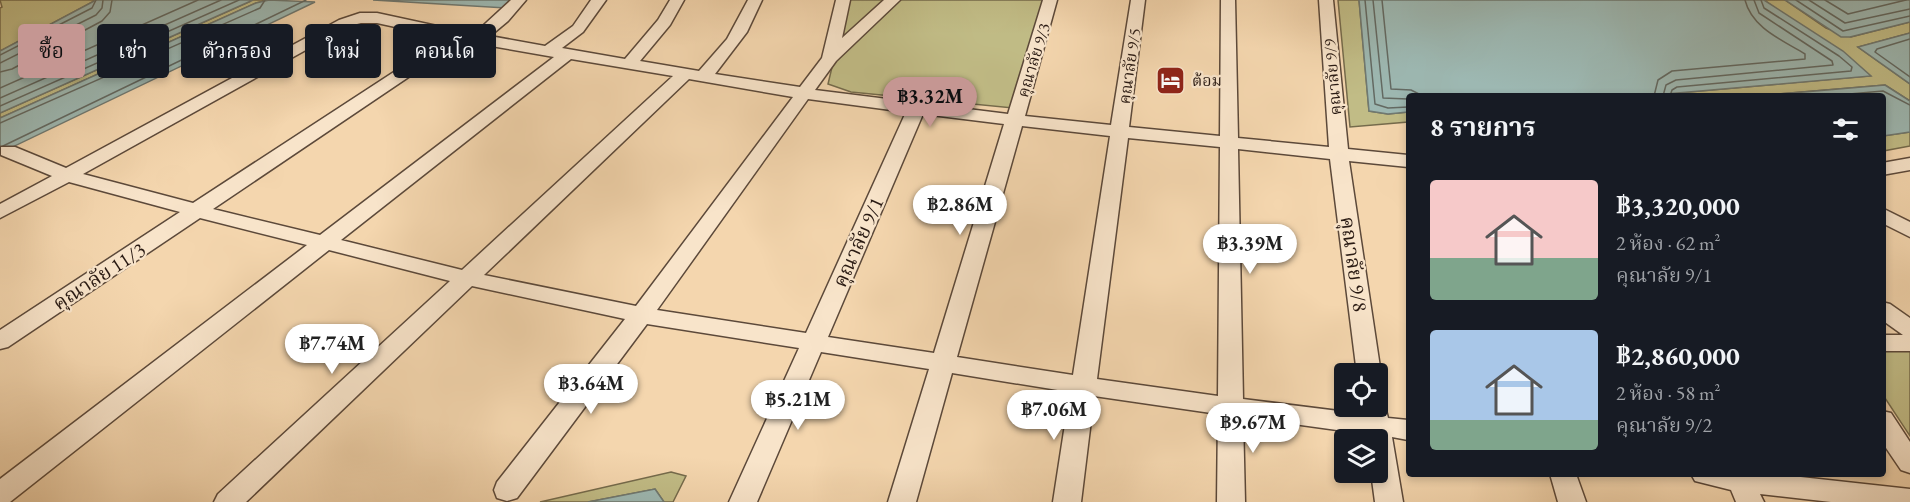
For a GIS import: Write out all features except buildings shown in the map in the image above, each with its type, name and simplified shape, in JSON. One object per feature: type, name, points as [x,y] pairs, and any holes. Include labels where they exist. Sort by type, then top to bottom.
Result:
[{"type":"street","points":[[496,24],[519,0]]},
{"type":"street","points":[[548,51],[578,29],[599,0]]},
{"type":"street","points":[[628,65],[665,22],[677,0]]},
{"type":"street","points":[[228,502],[466,278],[694,76],[728,51],[746,24],[755,0]]},
{"type":"street","points":[[830,58],[843,0]]},
{"type":"street","points":[[507,490],[641,315],[830,58],[893,0]]},
{"type":"street","name":"คุณาลัย 9/3","points":[[902,502],[1050,0]]},
{"type":"street","name":"คุณาลัย 9/5","points":[[1067,502],[1138,0]]},
{"type":"street","points":[[1228,0],[1232,502]]},
{"type":"street","name":"คุณาลัย 9/9","points":[[1326,0],[1339,154]]},
{"type":"street","points":[[0,212],[352,20],[377,18],[404,24]]},
{"type":"street","points":[[496,41],[694,76],[917,108],[1406,161]]},
{"type":"street","points":[[0,494],[568,54]]},
{"type":"street","name":"คุณาลัย 11/3","points":[[0,341],[396,78]]},
{"type":"street","name":"คุณาลัย 9/1","points":[[743,502],[917,108]]},
{"type":"street","points":[[8,151],[66,175],[198,211],[466,278],[641,315],[1084,386],[1231,406],[1334,413]]},
{"type":"street","name":"คุณาลัย 9/8","points":[[1339,154],[1368,363]]},
{"type":"street","points":[[1886,168],[1910,164]]},
{"type":"street","points":[[1886,216],[1910,231]]},
{"type":"street","points":[[1886,312],[1910,329]]},
{"type":"street","points":[[1886,343],[1910,343]]},
{"type":"street","points":[[1375,417],[1389,502]]},
{"type":"street","points":[[1377,417],[1406,429]]},
{"type":"street","points":[[1886,426],[1910,463]]},
{"type":"street","points":[[1564,477],[1572,502]]},
{"type":"street","points":[[1714,477],[1742,486],[1910,500]]},
{"type":"shaded area","points":[[0,0],[96,0],[51,24],[18,24],[18,41],[0,51],[0,8],[2,7]]},
{"type":"shaded area","points":[[236,0],[269,0],[256,3],[209,24],[199,24],[251,1]]},
{"type":"shaded area","points":[[848,0],[1044,0],[1013,108],[851,92],[828,84]]},
{"type":"shaded area","points":[[1338,0],[1359,0],[1369,111],[1388,114],[1406,112],[1406,122],[1350,127]]},
{"type":"shaded area","points":[[1764,0],[1785,0],[1826,28],[1851,37],[1910,22],[1910,33],[1858,47],[1910,84],[1910,101],[1885,85],[1791,93],[1677,93],[1870,76]]},
{"type":"shaded area","points":[[181,32],[181,37],[169,42],[169,38]]},
{"type":"shaded area","points":[[97,70],[97,74],[0,118],[0,113],[78,78],[85,78],[85,75]]},
{"type":"shaded area","points":[[1910,132],[1910,146],[1886,150],[1886,136]]},
{"type":"shaded area","points":[[1910,349],[1910,436],[1886,400],[1886,350]]},
{"type":"shaded area","points":[[671,472],[686,476],[673,502],[664,502],[655,489],[588,502],[540,502]]},
{"type":"water","points":[[96,0],[253,0],[199,24],[181,24],[181,32],[169,38],[169,24],[97,24],[97,70],[85,75],[85,24],[51,24]]},
{"type":"water","points":[[269,0],[315,2],[269,24],[209,24],[256,3]]},
{"type":"water","points":[[373,0],[512,0],[506,8]]},
{"type":"water","points":[[1359,0],[1764,0],[1843,51],[1871,76],[1677,93],[1406,93],[1406,112],[1388,114],[1369,111]]},
{"type":"water","points":[[1785,0],[1910,0],[1910,22],[1850,37],[1841,37]]},
{"type":"water","points":[[1910,33],[1910,84],[1858,47]]},
{"type":"water","points":[[181,37],[181,66],[169,72],[169,42]]},
{"type":"water","points":[[18,41],[18,78],[78,78],[0,113],[0,51]]},
{"type":"water","points":[[97,74],[97,78],[156,78],[0,153],[0,118]]},
{"type":"water","points":[[1885,85],[1910,101],[1910,132],[1886,136],[1886,93],[1791,93]]},
{"type":"water","points":[[655,489],[664,502],[588,502]]},
{"type":"place","name":"ต้อม","points":[[1171,80]]}]
